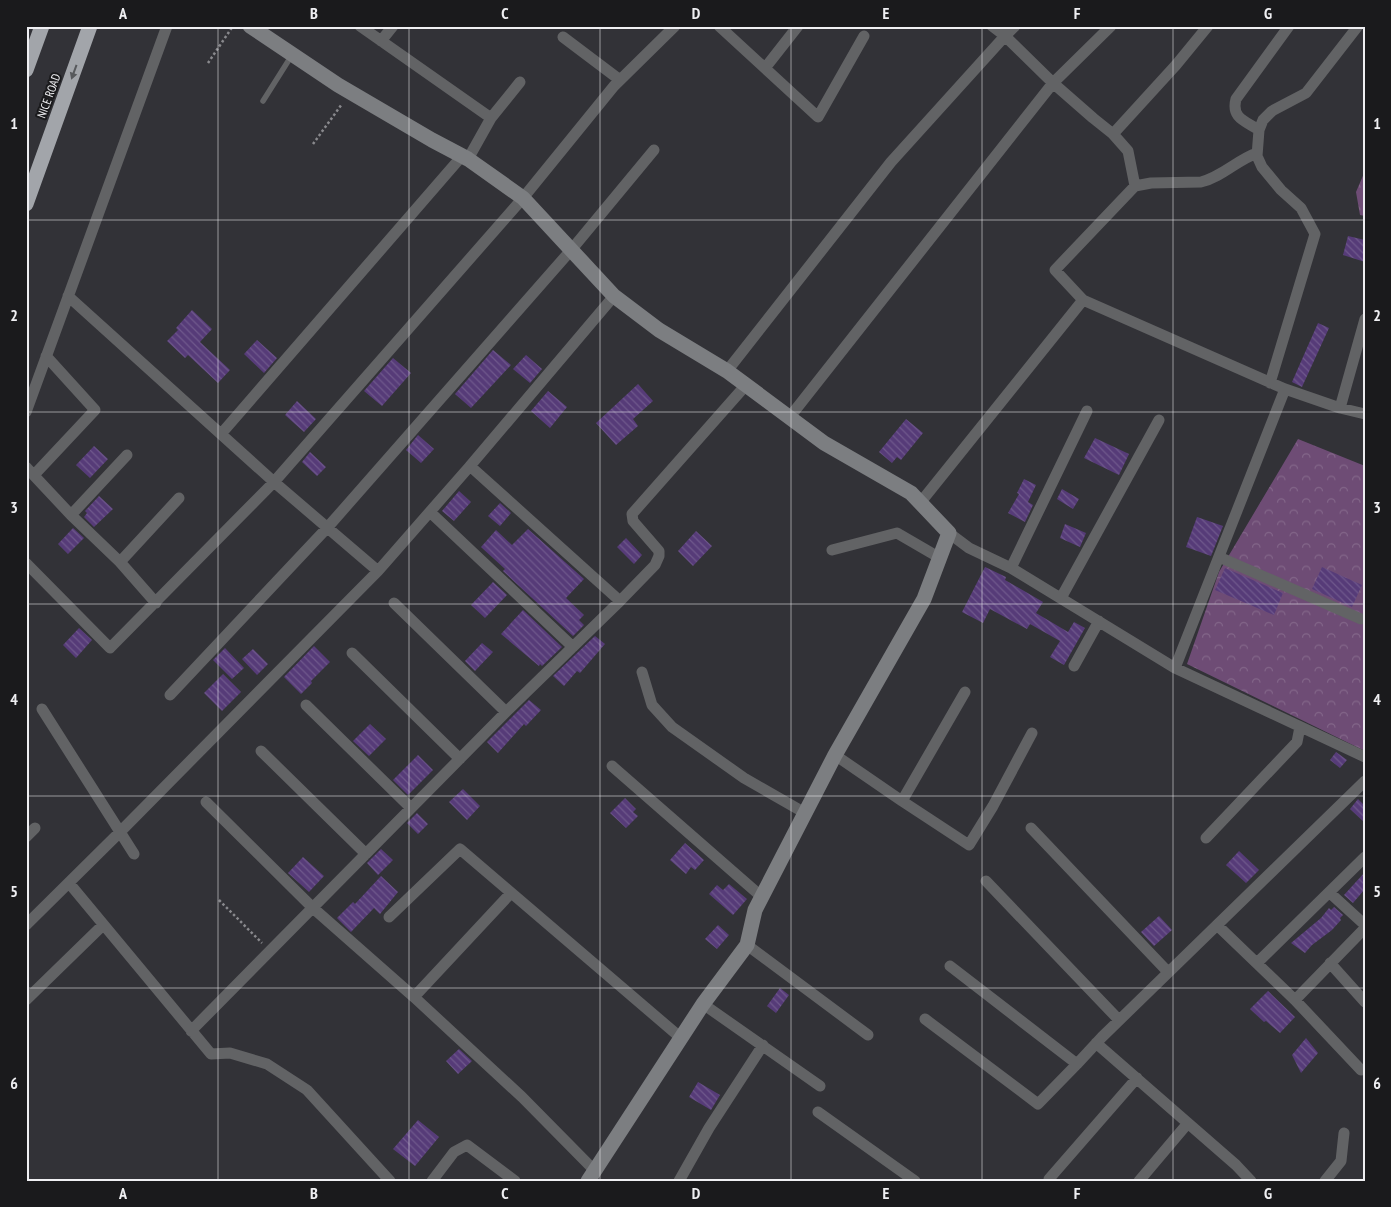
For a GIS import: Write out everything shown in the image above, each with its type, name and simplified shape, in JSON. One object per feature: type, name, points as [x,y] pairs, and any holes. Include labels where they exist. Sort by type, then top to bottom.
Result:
[{"type":"highway","points":[[26,70],[42,26]]},
{"type":"highway","name":"NICE ROAD","points":[[26,204],[90,26]]},
{"type":"street","points":[[26,412],[167,26]]},
{"type":"street","points":[[250,26],[350,93],[465,157],[523,198],[614,296],[659,330],[727,371],[788,418],[832,448],[911,493],[949,533],[969,548],[1011,568],[1175,668],[1365,757]]},
{"type":"street","points":[[360,26],[491,118]]},
{"type":"street","points":[[381,41],[393,26]]},
{"type":"street","points":[[26,563],[110,648],[274,482],[523,198],[620,80],[675,26]]},
{"type":"street","points":[[719,26],[818,117],[864,36]]},
{"type":"street","points":[[765,68],[798,26]]},
{"type":"street","points":[[992,26],[1005,36],[1053,83],[1113,134],[1128,150],[1135,186]]},
{"type":"street","points":[[727,371],[891,162],[1015,26]]},
{"type":"street","points":[[788,418],[1053,83],[1111,26]]},
{"type":"street","points":[[1113,134],[1176,65],[1208,26]]},
{"type":"street","points":[[1259,130],[1238,117],[1235,113],[1236,99],[1289,26]]},
{"type":"street","points":[[1270,382],[1316,234],[1301,208],[1281,190],[1262,167],[1257,153],[1259,130],[1263,120],[1272,111],[1306,93],[1358,26]]},
{"type":"street","points":[[563,37],[620,80]]},
{"type":"street","points":[[221,434],[465,157],[491,118],[520,82]]},
{"type":"street","points":[[170,695],[327,528],[572,249],[654,150]]},
{"type":"street","points":[[1257,153],[1246,157],[1218,176],[1201,182],[1151,183],[1135,186],[1055,270],[1083,300],[1285,389],[1340,408],[1365,414]]},
{"type":"street","points":[[68,296],[274,482],[378,571]]},
{"type":"street","points":[[26,925],[378,571],[614,296]]},
{"type":"street","points":[[920,503],[1083,300]]},
{"type":"street","points":[[1340,408],[1365,319]]},
{"type":"street","points":[[46,356],[95,410],[30,471],[71,516],[120,562],[156,603]]},
{"type":"street","points":[[191,1031],[506,712],[655,565],[659,556],[657,548],[633,521],[631,517],[633,512],[746,386]]},
{"type":"street","points":[[1175,668],[1285,389]]},
{"type":"street","points":[[1011,568],[1087,411]]},
{"type":"street","points":[[1061,598],[1159,420]]},
{"type":"street","points":[[71,516],[128,456]]},
{"type":"street","points":[[470,466],[620,601]]},
{"type":"street","points":[[120,562],[179,498]]},
{"type":"street","points":[[430,512],[573,647]]},
{"type":"street","points":[[832,550],[897,533],[940,558]]},
{"type":"street","points":[[206,802],[313,908],[414,997],[522,1097],[591,1176],[703,1004],[747,945],[755,910],[835,755],[924,600],[949,533]]},
{"type":"street","points":[[1219,557],[1361,619]]},
{"type":"street","points":[[394,603],[506,712]]},
{"type":"street","points":[[1074,666],[1099,621]]},
{"type":"street","points":[[352,653],[460,759]]},
{"type":"street","points":[[642,672],[652,705],[672,727],[744,778],[805,813]]},
{"type":"street","points":[[902,801],[965,692]]},
{"type":"street","points":[[306,705],[411,808]]},
{"type":"street","points":[[42,709],[134,854]]},
{"type":"street","points":[[1206,838],[1297,742],[1300,726]]},
{"type":"street","points":[[835,755],[969,845],[993,806],[1032,733]]},
{"type":"street","points":[[261,752],[366,854]]},
{"type":"street","points":[[612,766],[762,897]]},
{"type":"street","points":[[925,1019],[1038,1104],[1119,1020],[1365,781]]},
{"type":"street","points":[[26,837],[35,828]]},
{"type":"street","points":[[1032,828],[1168,972]]},
{"type":"street","points":[[389,917],[460,849],[681,1038]]},
{"type":"street","points":[[1257,963],[1365,857]]},
{"type":"street","points":[[986,882],[1119,1020]]},
{"type":"street","points":[[69,883],[211,1054],[230,1053],[267,1064],[307,1090],[390,1181]]},
{"type":"street","points":[[414,997],[511,893]]},
{"type":"street","points":[[1295,1000],[1365,927],[1330,893]]},
{"type":"street","points":[[26,1000],[103,925]]},
{"type":"street","points":[[1217,925],[1295,1000],[1361,1070]]},
{"type":"street","points":[[747,945],[868,1035]]},
{"type":"street","points":[[1330,964],[1365,1002]]},
{"type":"street","points":[[950,966],[1077,1064]]},
{"type":"street","points":[[703,1004],[820,1086]]},
{"type":"street","points":[[1096,1043],[1236,1165],[1251,1181]]},
{"type":"street","points":[[679,1181],[709,1128],[763,1045]]},
{"type":"street","points":[[1049,1179],[1137,1078]]},
{"type":"street","points":[[818,1112],[915,1181]]},
{"type":"street","points":[[1139,1181],[1188,1123]]},
{"type":"street","points":[[1325,1181],[1341,1161],[1344,1133]]},
{"type":"street","points":[[432,1181],[454,1152],[466,1145],[515,1181]]},
{"type":"lane","points":[[263,101],[292,55]]},
{"type":"path","points":[[208,63],[233,26]]},
{"type":"path","points":[[314,144],[350,93]]},
{"type":"path","points":[[219,900],[270,951]]},
{"type":"green space","points":[[1365,171],[1365,216],[1360,215],[1356,192]]},
{"type":"green space","points":[[1298,439],[1365,466],[1365,751],[1187,664],[1219,572]]},
{"type":"building","points":[[1348,236],[1365,240],[1365,262],[1343,255]]},
{"type":"building","points":[[192,310],[212,329],[200,342],[230,370],[218,383],[188,355],[185,358],[167,341],[178,330],[176,328]]},
{"type":"building","points":[[1318,323],[1329,328],[1302,387],[1292,382]]},
{"type":"building","points":[[257,340],[277,358],[264,373],[244,354]]},
{"type":"building","points":[[493,350],[511,365],[471,408],[455,394]]},
{"type":"building","points":[[526,355],[542,369],[530,383],[513,369]]},
{"type":"building","points":[[393,358],[411,373],[382,406],[364,391]]},
{"type":"building","points":[[638,384],[653,401],[633,419],[638,426],[616,445],[596,423]]},
{"type":"building","points":[[548,391],[567,407],[550,428],[531,411]]},
{"type":"building","points":[[297,401],[316,419],[304,432],[285,415]]},
{"type":"building","points":[[906,419],[923,433],[901,460],[897,457],[892,463],[879,452]]},
{"type":"building","points":[[418,435],[434,449],[421,463],[406,450]]},
{"type":"building","points":[[1095,438],[1129,454],[1119,475],[1084,458]]},
{"type":"building","points":[[94,446],[108,459],[90,478],[76,465]]},
{"type":"building","points":[[310,452],[326,467],[317,476],[302,462]]},
{"type":"building","points":[[1024,479],[1036,485],[1028,502],[1033,505],[1025,522],[1008,513],[1019,494],[1017,493]]},
{"type":"building","points":[[1062,489],[1079,499],[1073,509],[1057,499]]},
{"type":"building","points":[[459,491],[471,502],[454,521],[442,511]]},
{"type":"building","points":[[99,496],[113,509],[94,527],[84,517],[87,513],[85,511]]},
{"type":"building","points":[[500,503],[511,513],[500,526],[488,516]]},
{"type":"building","points":[[1197,517],[1223,526],[1211,556],[1186,547]]},
{"type":"building","points":[[1065,524],[1086,533],[1080,547],[1060,538]]},
{"type":"building","points":[[73,528],[84,538],[68,554],[58,544]]},
{"type":"building","points":[[528,529],[584,579],[566,598],[584,615],[579,620],[584,625],[573,636],[503,571],[505,569],[481,547],[496,530],[512,545]]},
{"type":"building","points":[[696,531],[712,546],[693,566],[678,551]]},
{"type":"building","points":[[626,538],[642,555],[634,564],[617,547]]},
{"type":"building","points":[[985,567],[1006,577],[1005,580],[1043,602],[1036,613],[1068,632],[1074,622],[1085,628],[1064,665],[1050,657],[1060,641],[1030,624],[1027,629],[990,609],[983,623],[962,612]]},
{"type":"building","points":[[1322,567],[1362,585],[1352,607],[1312,589]]},
{"type":"building","points":[[1225,568],[1283,593],[1274,615],[1215,590]]},
{"type":"building","points":[[493,582],[507,595],[485,618],[471,605]]},
{"type":"building","points":[[523,610],[562,647],[542,666],[540,664],[539,666],[501,634]]},
{"type":"building","points":[[79,628],[92,640],[76,658],[63,645]]},
{"type":"building","points":[[595,636],[605,644],[580,673],[577,671],[564,686],[553,676]]},
{"type":"building","points":[[482,643],[493,652],[475,671],[465,661]]},
{"type":"building","points":[[314,646],[330,662],[301,694],[284,677]]},
{"type":"building","points":[[225,648],[244,668],[232,679],[213,660]]},
{"type":"building","points":[[253,649],[268,664],[257,675],[242,659]]},
{"type":"building","points":[[223,674],[241,692],[222,711],[204,693]]},
{"type":"building","points":[[529,700],[541,710],[526,726],[524,724],[498,753],[487,742]]},
{"type":"building","points":[[370,724],[386,739],[369,756],[353,741]]},
{"type":"building","points":[[1336,752],[1347,760],[1340,768],[1330,760]]},
{"type":"building","points":[[418,755],[433,770],[408,795],[393,780]]},
{"type":"building","points":[[463,789],[480,806],[467,820],[449,802]]},
{"type":"building","points":[[625,798],[636,809],[633,812],[638,816],[626,828],[610,813]]},
{"type":"building","points":[[1358,799],[1365,806],[1365,823],[1350,809]]},
{"type":"building","points":[[417,813],[428,824],[418,834],[407,823]]},
{"type":"building","points":[[685,843],[704,860],[695,870],[691,867],[686,874],[670,860]]},
{"type":"building","points":[[381,849],[393,860],[378,875],[367,863]]},
{"type":"building","points":[[1239,851],[1259,870],[1246,883],[1226,865]]},
{"type":"building","points":[[303,857],[324,876],[309,892],[288,873]]},
{"type":"building","points":[[1365,872],[1365,889],[1353,903],[1344,895]]},
{"type":"building","points":[[381,876],[398,892],[380,914],[374,908],[351,932],[337,918],[353,902],[355,904]]},
{"type":"building","points":[[729,884],[747,899],[733,915],[709,894],[717,885],[723,890]]},
{"type":"building","points":[[1334,907],[1343,915],[1340,918],[1341,920],[1305,953],[1291,943],[1321,918],[1329,908],[1331,910]]},
{"type":"building","points":[[1159,916],[1172,930],[1154,946],[1141,932]]},
{"type":"building","points":[[718,925],[729,935],[717,949],[705,939]]},
{"type":"building","points":[[780,988],[789,995],[776,1013],[767,1006]]},
{"type":"building","points":[[1268,991],[1295,1017],[1280,1033],[1250,1009]]},
{"type":"building","points":[[1306,1038],[1318,1053],[1301,1073],[1292,1055]]},
{"type":"building","points":[[459,1049],[472,1061],[458,1074],[446,1061]]},
{"type":"building","points":[[698,1082],[720,1095],[711,1110],[689,1097]]},
{"type":"building","points":[[418,1120],[439,1137],[415,1166],[393,1149]]}]
